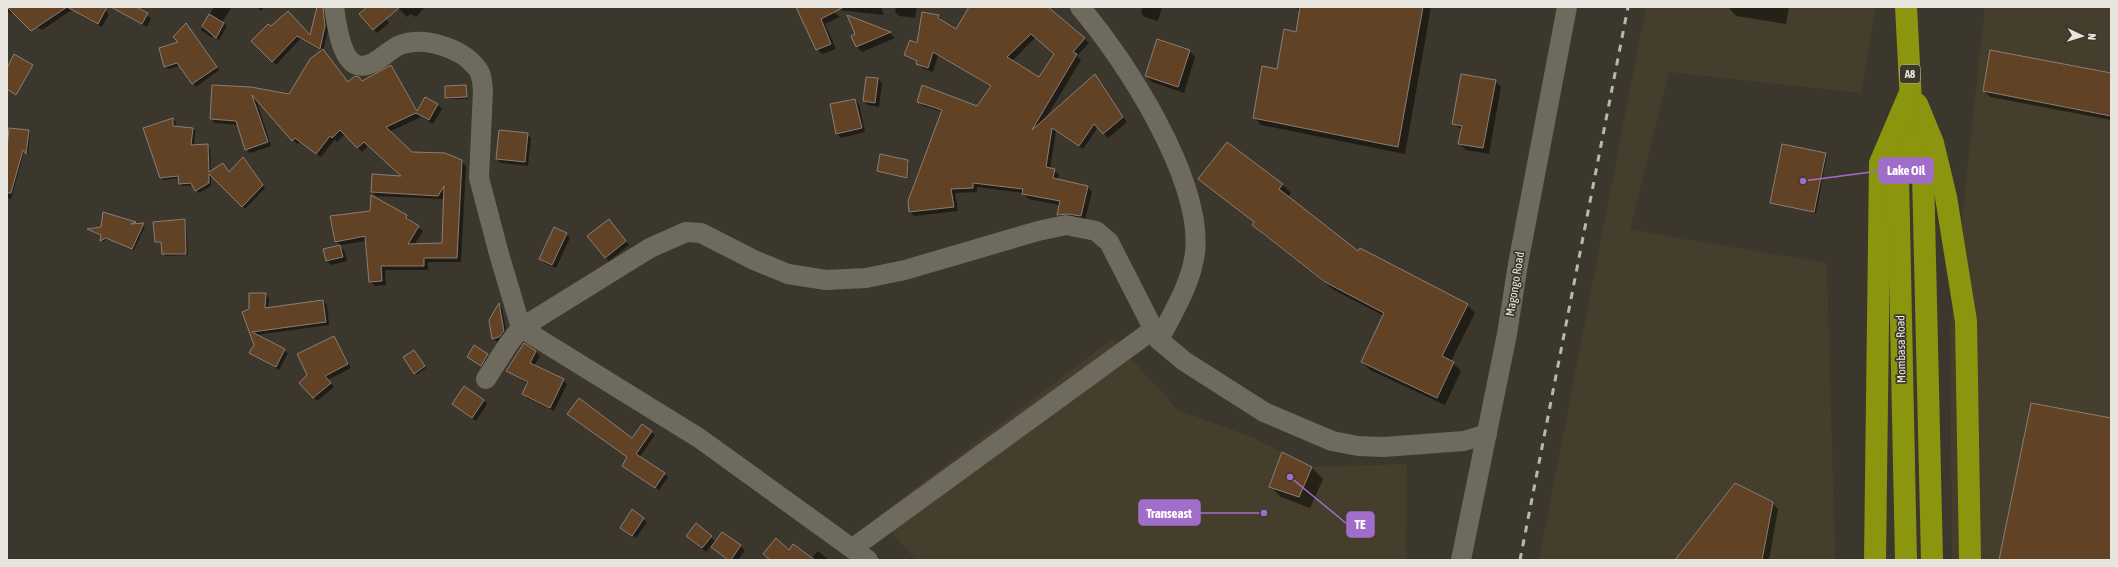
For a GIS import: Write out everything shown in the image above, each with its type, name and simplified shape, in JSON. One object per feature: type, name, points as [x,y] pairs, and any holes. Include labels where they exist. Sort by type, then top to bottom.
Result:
[{"type":"highway","name":"Mombasa Road","points":[[1906,7],[1913,140],[1923,173],[1932,560]]},
{"type":"highway","points":[[1874,560],[1880,163],[1911,90]]},
{"type":"highway","points":[[1911,90],[1933,143],[1946,197],[1966,321],[1970,560]]},
{"type":"highway","name":"Mombasa Road","points":[[1906,560],[1898,176],[1913,140]]},
{"type":"street","points":[[334,7],[344,50],[350,61],[356,65],[369,64],[400,45],[412,42],[447,47],[477,67],[481,77],[483,90],[479,178],[499,254],[522,328],[699,438],[860,554],[1156,334],[1187,286],[1195,253],[1195,224],[1183,181],[1169,144],[1135,82],[1098,28],[1080,7]]},
{"type":"street","name":"Magongo Road","points":[[1461,560],[1487,434],[1566,7]]},
{"type":"street","points":[[486,378],[509,343],[522,328],[650,248],[686,232],[700,233],[754,260],[788,274],[826,280],[866,278],[904,270],[1038,231],[1066,225],[1096,231],[1109,242],[1156,334],[1184,361],[1257,408],[1304,430],[1332,441],[1383,447],[1464,441],[1487,434]]},
{"type":"shaded area","points":[[1646,7],[1876,7],[1861,93],[1669,72],[1630,230],[1827,263],[1835,560],[1539,560]]},
{"type":"shaded area","points":[[1985,7],[2111,7],[2111,560],[1952,560],[1950,329]]},
{"type":"shaded area","points":[[1113,339],[1178,410],[1249,436],[1312,467],[1407,464],[1406,560],[916,560],[878,516]]},
{"type":"building","points":[[7,7],[67,7],[31,31]]},
{"type":"building","points":[[67,7],[107,7],[98,24]]},
{"type":"building","points":[[111,7],[136,7],[148,13],[142,24]]},
{"type":"building","points":[[317,7],[323,7],[325,26],[320,49],[297,36],[272,62],[251,41],[268,24],[271,26],[288,11],[310,35]]},
{"type":"building","points":[[367,7],[400,7],[373,30],[359,14]]},
{"type":"building","points":[[796,7],[844,7],[821,19],[831,44],[816,50]]},
{"type":"building","points":[[969,7],[1048,7],[1085,38],[1073,52],[1077,54],[1032,130],[1095,74],[1123,117],[1103,134],[1094,124],[1079,146],[1052,128],[1046,167],[1055,169],[1053,178],[1088,186],[1081,216],[1068,214],[1057,215],[1060,201],[1022,194],[1023,189],[973,183],[973,188],[951,189],[954,207],[909,212],[908,201],[942,110],[917,102],[922,85],[977,106],[991,86],[933,52],[928,68],[916,64],[917,61],[904,55],[910,40],[917,43],[922,12],[939,15],[938,18],[956,29]],"holes":[[[1031,34],[1054,54],[1039,77],[1007,57]]]},
{"type":"building","points":[[1300,7],[1423,7],[1398,147],[1253,118],[1262,66],[1277,69],[1284,29],[1296,32]]},
{"type":"building","points":[[209,14],[224,23],[216,38],[202,26]]},
{"type":"building","points":[[847,15],[891,32],[856,47],[851,36],[855,34]]},
{"type":"building","points":[[186,23],[217,67],[192,84],[177,63],[164,67],[159,48],[178,42],[173,37]]},
{"type":"building","points":[[1157,39],[1190,50],[1178,87],[1145,76]]},
{"type":"building","points":[[323,49],[348,82],[355,76],[359,77],[362,81],[391,65],[417,111],[425,97],[438,104],[429,120],[416,113],[386,127],[412,152],[445,153],[462,160],[457,258],[424,258],[424,266],[381,266],[382,281],[369,282],[365,236],[335,242],[330,216],[370,211],[371,195],[407,215],[406,218],[419,226],[408,244],[442,243],[444,186],[438,196],[371,192],[372,174],[401,176],[364,142],[357,148],[340,130],[332,138],[330,136],[316,154],[295,138],[292,141],[252,95],[268,142],[245,150],[236,121],[210,119],[212,85],[251,87],[289,94],[310,59]]},
{"type":"building","points":[[1990,50],[2111,73],[2111,116],[1983,91]]},
{"type":"building","points":[[14,54],[33,65],[16,95],[7,89],[7,68]]},
{"type":"building","points":[[1461,74],[1496,80],[1483,148],[1458,144],[1462,126],[1452,124]]},
{"type":"building","points":[[866,77],[878,78],[875,103],[863,101]]},
{"type":"building","points":[[466,85],[467,97],[445,98],[445,86]]},
{"type":"building","points":[[855,99],[862,128],[836,134],[830,104]]},
{"type":"building","points":[[173,118],[173,126],[193,128],[191,145],[208,144],[209,172],[223,163],[229,172],[243,157],[263,185],[242,207],[209,174],[209,183],[195,191],[191,183],[179,184],[178,176],[160,178],[143,128]]},
{"type":"building","points":[[9,128],[29,130],[26,154],[23,150],[11,193],[7,193],[7,149]]},
{"type":"building","points":[[499,130],[528,133],[525,162],[496,159]]},
{"type":"building","points":[[1227,142],[1283,184],[1279,189],[1358,251],[1360,248],[1468,304],[1442,356],[1454,362],[1437,398],[1361,362],[1384,313],[1325,282],[1252,225],[1254,222],[1198,179]]},
{"type":"building","points":[[1782,144],[1826,153],[1814,212],[1770,203]]},
{"type":"building","points":[[880,154],[908,160],[907,178],[877,171]]},
{"type":"building","points":[[103,212],[136,222],[131,224],[144,223],[132,249],[106,238],[100,241],[101,235],[87,229],[101,227]]},
{"type":"building","points":[[185,219],[186,254],[162,254],[161,242],[155,242],[153,222]]},
{"type":"building","points":[[609,219],[626,241],[605,258],[587,236]]},
{"type":"building","points":[[554,227],[567,233],[552,265],[539,259]]},
{"type":"building","points":[[340,245],[343,257],[326,261],[323,249]]},
{"type":"building","points":[[249,293],[266,293],[265,308],[323,300],[326,322],[252,332],[285,349],[276,367],[249,353],[254,345],[242,312],[249,309]]},
{"type":"building","points":[[499,303],[504,331],[499,337],[492,339],[489,320]]},
{"type":"building","points":[[334,336],[348,364],[325,376],[331,383],[313,398],[299,383],[307,375],[297,354]]},
{"type":"building","points":[[524,343],[536,351],[530,363],[564,379],[550,408],[522,394],[528,382],[506,371]]},
{"type":"building","points":[[474,345],[488,354],[481,366],[467,357]]},
{"type":"building","points":[[414,350],[425,366],[414,374],[403,357]]},
{"type":"building","points":[[464,386],[484,400],[472,418],[452,404]]},
{"type":"building","points":[[579,398],[632,438],[642,424],[652,431],[636,454],[665,473],[655,488],[622,466],[627,457],[567,414]]},
{"type":"building","points":[[2031,403],[2111,418],[2111,560],[1999,560]]},
{"type":"building","points":[[1282,452],[1312,467],[1299,497],[1269,487]]},
{"type":"building","points":[[1735,483],[1773,502],[1762,560],[1675,560]]},
{"type":"building","points":[[632,509],[644,518],[632,536],[620,528]]},
{"type":"building","points":[[696,523],[712,536],[702,548],[686,536]]},
{"type":"building","points":[[722,532],[741,545],[731,560],[728,560],[711,547]]},
{"type":"building","points":[[776,538],[789,550],[793,544],[815,560],[770,560],[763,554]]},
{"type":"railway","points":[[1520,560],[1628,7]]},
{"type":"place","name":"Lake Oil","points":[[1803,181]]},
{"type":"place","name":"TE","points":[[1290,477]]},
{"type":"place","name":"Transeast","points":[[1264,513]]}]
